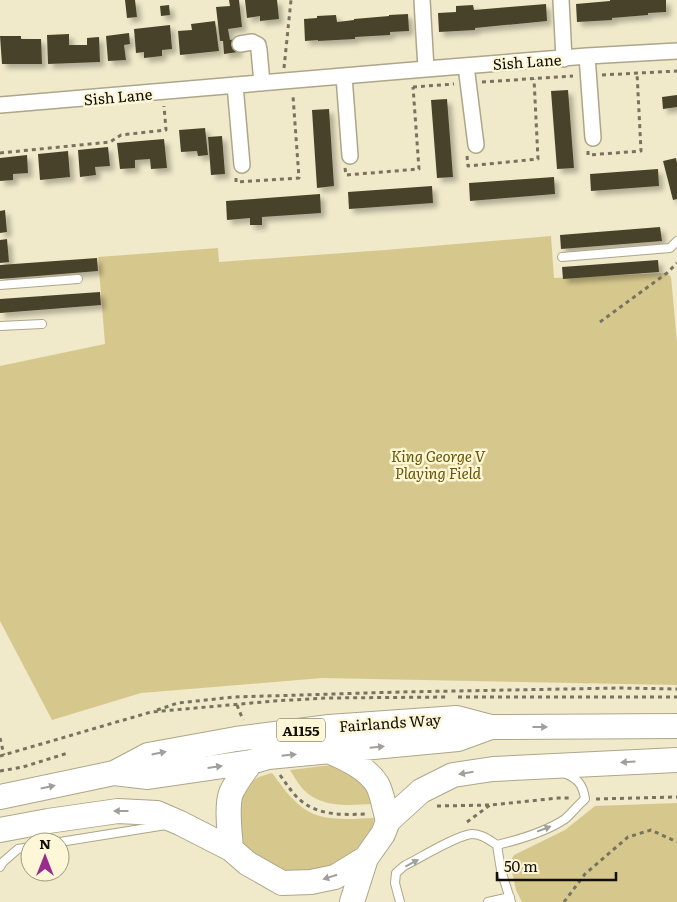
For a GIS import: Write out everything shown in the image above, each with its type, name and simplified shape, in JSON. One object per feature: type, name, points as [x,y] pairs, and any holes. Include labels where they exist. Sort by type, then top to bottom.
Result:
[{"type":"main road","name":"Fairlands Way","points":[[0,797],[114,772],[148,755],[284,732],[328,727],[457,718],[491,727],[677,726]]},
{"type":"main road","name":"Fairlands Way","points":[[114,772],[148,776],[251,762],[268,757],[458,740],[491,727]]},
{"type":"main road","name":"Fairlands Way","points":[[328,751],[349,760],[367,772],[378,785],[380,818]]},
{"type":"main road","points":[[352,902],[366,858],[383,834],[380,818],[421,791],[453,775],[493,769],[677,760]]},
{"type":"main road","points":[[231,849],[228,817],[231,794],[251,762]]},
{"type":"main road","points":[[0,830],[118,811],[157,813],[231,849],[247,863],[282,883],[299,902]]},
{"type":"main road","points":[[282,883],[311,882],[335,877],[366,858]]},
{"type":"street","points":[[422,0],[426,69]]},
{"type":"street","points":[[561,0],[564,58]]},
{"type":"street","points":[[240,44],[252,42],[258,45],[262,83]]},
{"type":"street","name":"Sish Lane","points":[[0,105],[587,56],[677,51]]},
{"type":"street","points":[[587,56],[590,142]]},
{"type":"street","points":[[466,66],[471,146]]},
{"type":"street","points":[[344,76],[348,161]]},
{"type":"street","points":[[235,85],[242,165]]},
{"type":"lane","points":[[562,257],[670,248],[677,241]]},
{"type":"lane","points":[[0,285],[78,279]]},
{"type":"lane","points":[[0,326],[42,324]]},
{"type":"lane","points":[[400,902],[395,883],[396,873],[404,866],[462,836],[473,834],[484,836],[497,845],[512,842],[554,825],[567,817],[585,799],[584,790],[577,780],[570,775],[548,766]]},
{"type":"lane","points":[[70,840],[180,823]]},
{"type":"lane","points":[[488,902],[510,899],[500,870],[497,845]]},
{"type":"lane","points":[[0,867],[3,862],[20,849]]},
{"type":"path","points":[[283,81],[291,0]]},
{"type":"path","points":[[590,142],[588,155],[641,151],[637,73]]},
{"type":"path","points":[[471,146],[468,166],[538,159],[534,79]]},
{"type":"path","points":[[348,161],[346,175],[419,169],[413,87]]},
{"type":"path","points":[[242,165],[235,172],[236,182],[299,178],[293,96]]},
{"type":"path","points":[[600,322],[677,263]]},
{"type":"path","points":[[151,712],[178,703],[234,697],[409,691],[582,688],[677,689]]},
{"type":"path","points":[[237,704],[244,725]]},
{"type":"path","points":[[0,738],[4,755]]},
{"type":"path","points":[[0,771],[23,767],[68,754]]},
{"type":"path","points":[[280,776],[295,796],[317,811],[330,814],[380,818]]},
{"type":"path","points":[[431,806],[490,804],[558,798],[677,797]]},
{"type":"path","points":[[462,836],[465,824],[490,804]]},
{"type":"path","points":[[564,902],[585,874],[628,836],[651,830],[677,842]]},
{"type":"green space","name":"King George V Playing Field","points":[[551,236],[554,278],[667,273],[671,277],[677,342],[677,685],[322,678],[141,693],[52,720],[0,621],[0,366],[105,344],[98,257],[218,248],[219,262]]},
{"type":"green space","points":[[331,765],[342,767],[360,778],[374,804],[335,804],[317,799],[301,787],[290,770]]},
{"type":"green space","points":[[272,773],[293,800],[314,814],[333,818],[374,818],[368,836],[359,847],[343,860],[316,871],[289,871],[255,855],[239,837],[235,810],[244,792],[253,781]]},
{"type":"green space","points":[[677,803],[677,902],[522,902],[516,890],[510,862],[514,855],[565,830],[595,806]]},
{"type":"building","points":[[125,0],[135,0],[137,17],[127,18]]},
{"type":"building","points":[[229,0],[239,0],[242,27],[228,29],[230,40],[236,39],[238,52],[224,54],[223,41],[220,41],[216,7],[230,6]]},
{"type":"building","points":[[245,0],[277,0],[279,19],[260,21],[260,16],[247,18]]},
{"type":"building","points":[[610,0],[666,0],[666,12],[612,18],[612,20],[577,22],[576,4]]},
{"type":"building","points":[[546,4],[547,21],[475,28],[475,30],[439,32],[438,13],[456,12],[456,6],[473,5],[474,10]]},
{"type":"building","points":[[169,5],[170,15],[161,16],[160,6]]},
{"type":"building","points":[[408,14],[409,31],[390,32],[390,35],[355,37],[355,39],[305,41],[304,19],[336,15],[337,22]]},
{"type":"building","points":[[215,21],[219,51],[180,55],[178,31],[192,30],[191,24]]},
{"type":"building","points":[[170,25],[172,49],[162,50],[162,56],[144,58],[144,52],[136,53],[134,29]]},
{"type":"building","points":[[129,33],[130,44],[124,45],[126,60],[108,61],[106,36]]},
{"type":"building","points":[[69,34],[69,45],[87,45],[87,38],[99,37],[100,62],[48,64],[47,35]]},
{"type":"building","points":[[0,36],[21,36],[21,39],[41,39],[42,64],[2,64]]},
{"type":"building","points":[[568,90],[574,168],[557,169],[551,91]]},
{"type":"building","points":[[677,95],[677,107],[663,109],[662,97]]},
{"type":"building","points":[[447,99],[453,177],[437,178],[431,100]]},
{"type":"building","points":[[329,109],[334,186],[317,188],[312,110]]},
{"type":"building","points":[[205,128],[208,155],[198,156],[197,151],[181,152],[179,130]]},
{"type":"building","points":[[222,136],[225,174],[211,175],[208,137]]},
{"type":"building","points":[[164,139],[167,168],[151,169],[150,159],[135,160],[135,168],[120,169],[117,143]]},
{"type":"building","points":[[108,147],[110,166],[95,167],[96,175],[80,177],[78,150]]},
{"type":"building","points":[[68,151],[70,177],[40,180],[38,154]]},
{"type":"building","points":[[27,155],[28,173],[13,174],[13,180],[0,181],[0,158]]},
{"type":"building","points":[[676,158],[677,199],[673,200],[663,161]]},
{"type":"building","points":[[658,169],[659,186],[591,191],[590,174]]},
{"type":"building","points":[[554,177],[555,194],[470,201],[469,183]]},
{"type":"building","points":[[432,186],[433,203],[349,209],[348,192]]},
{"type":"building","points":[[320,194],[321,213],[262,217],[262,225],[250,225],[250,218],[227,220],[226,201]]},
{"type":"building","points":[[5,210],[7,232],[0,233],[0,211]]},
{"type":"building","points":[[660,227],[662,241],[561,249],[560,235]]},
{"type":"building","points":[[7,239],[9,262],[0,263],[0,240]]},
{"type":"building","points":[[97,258],[98,271],[0,279],[0,265]]},
{"type":"building","points":[[658,260],[659,272],[563,279],[562,267]]},
{"type":"building","points":[[100,292],[101,305],[0,313],[0,299]]}]
